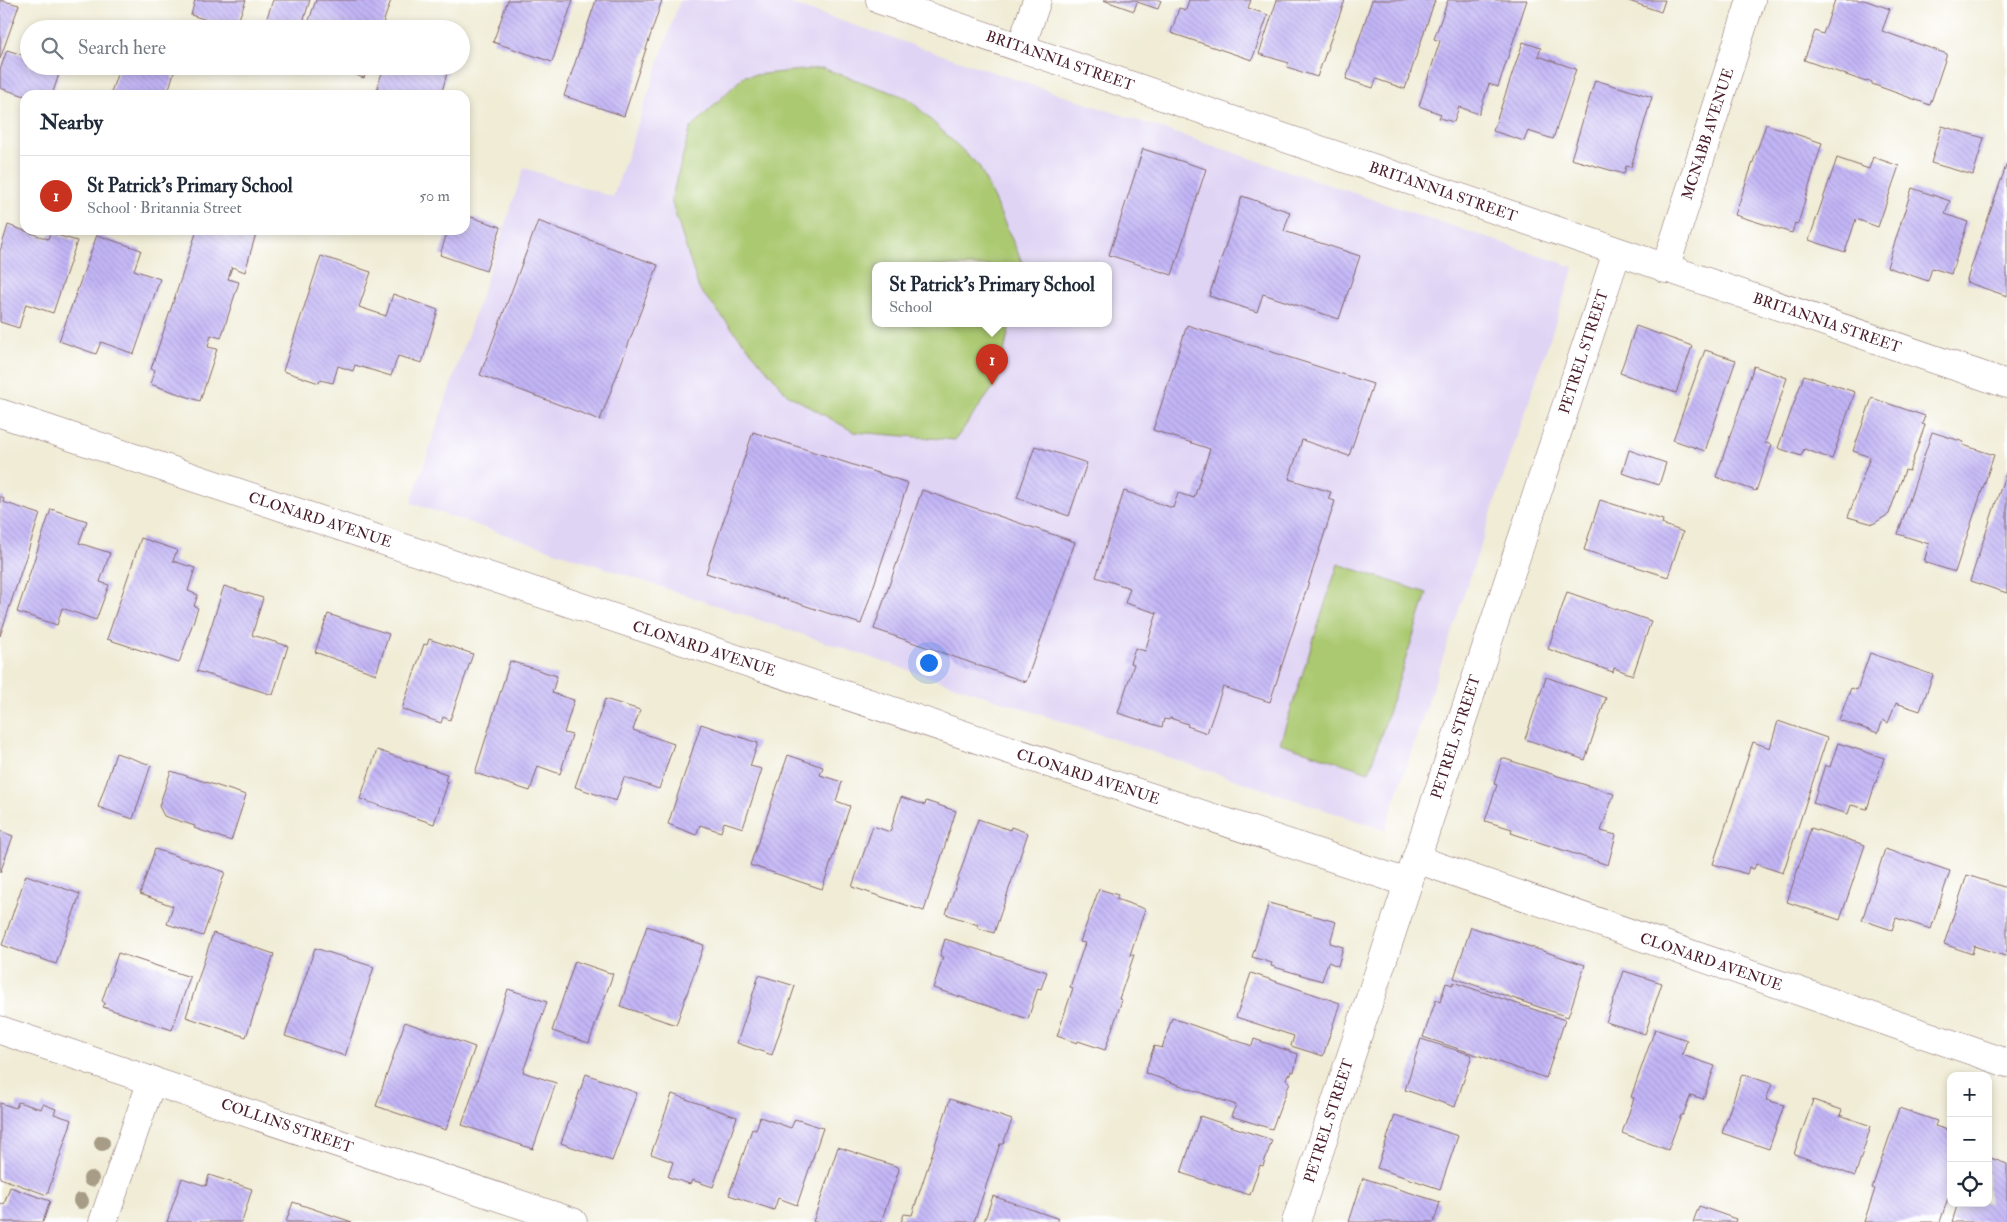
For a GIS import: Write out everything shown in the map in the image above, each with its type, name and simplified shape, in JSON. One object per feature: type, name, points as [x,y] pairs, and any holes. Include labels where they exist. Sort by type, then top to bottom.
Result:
[{"type":"street","name":"BRITANNIA STREET","points":[[880,0],[2007,384]]},
{"type":"street","points":[[1021,47],[1037,0]]},
{"type":"street","name":"MCNABB AVENUE","points":[[1665,268],[1751,0]]},
{"type":"street","name":"PETREL STREET","points":[[1296,1222],[1617,252]]},
{"type":"street","name":"CLONARD AVENUE","points":[[0,413],[2007,1064]]},
{"type":"street","name":"COLLINS STREET","points":[[0,1030],[573,1222]]},
{"type":"street","points":[[103,1222],[152,1080]]},
{"type":"shaded area","points":[[680,0],[779,0],[1574,267],[1385,830],[411,503],[524,168],[613,197]]},
{"type":"green space","points":[[822,68],[908,98],[979,166],[1022,262],[872,262],[872,327],[1009,327],[998,381],[955,440],[854,432],[787,394],[699,289],[671,200],[690,129],[744,76]]},
{"type":"green space","points":[[1338,564],[1427,593],[1369,772],[1280,743]]},
{"type":"building","points":[[0,0],[19,5],[0,59]]},
{"type":"building","points":[[195,0],[246,0],[238,20],[207,20],[191,15]]},
{"type":"building","points":[[273,0],[310,0],[304,20],[266,20]]},
{"type":"building","points":[[316,0],[391,0],[384,20],[309,20]]},
{"type":"building","points":[[508,0],[573,0],[552,62],[493,42]]},
{"type":"building","points":[[596,0],[662,0],[624,116],[564,96]]},
{"type":"building","points":[[1103,0],[1161,0],[1158,9],[1137,2],[1134,11]]},
{"type":"building","points":[[1189,0],[1251,0],[1248,8],[1268,15],[1252,60],[1171,33],[1179,8],[1186,10]]},
{"type":"building","points":[[1277,0],[1345,0],[1317,77],[1287,67],[1289,63],[1259,54]]},
{"type":"building","points":[[1372,0],[1435,0],[1405,89],[1376,79],[1373,88],[1346,79]]},
{"type":"building","points":[[1448,0],[1527,0],[1498,87],[1489,84],[1479,114],[1459,107],[1454,122],[1439,118],[1441,114],[1419,106],[1440,41],[1434,39]]},
{"type":"building","points":[[1626,0],[1665,0],[1661,12]]},
{"type":"building","points":[[1835,0],[1864,0],[1890,9],[1882,31],[1947,54],[1930,105],[1872,84],[1872,82],[1867,80],[1866,82],[1804,60],[1815,31],[1823,34]]},
{"type":"building","points":[[1523,42],[1541,48],[1538,56],[1576,69],[1553,139],[1528,131],[1524,141],[1493,131]]},
{"type":"building","points":[[7,50],[20,54],[20,75],[59,75],[54,90],[20,90],[20,94],[0,88],[0,70]]},
{"type":"building","points":[[117,75],[173,75],[169,90],[112,90]]},
{"type":"building","points":[[381,75],[447,75],[442,90],[377,90]]},
{"type":"building","points":[[1595,80],[1652,97],[1631,167],[1626,166],[1624,174],[1571,159]]},
{"type":"building","points":[[1766,124],[1822,143],[1798,224],[1795,223],[1792,233],[1735,215]]},
{"type":"building","points":[[1942,126],[1984,138],[1973,175],[1931,163]]},
{"type":"building","points":[[1143,149],[1206,169],[1172,275],[1109,255]]},
{"type":"building","points":[[1873,157],[1899,166],[1878,227],[1856,219],[1845,252],[1809,240],[1837,158],[1869,169]]},
{"type":"building","points":[[2007,163],[2007,296],[1966,282]]},
{"type":"building","points":[[1912,188],[1950,201],[1945,214],[1968,222],[1951,274],[1932,268],[1928,281],[1887,267]]},
{"type":"building","points":[[1242,196],[1290,212],[1284,231],[1360,256],[1339,319],[1263,294],[1257,312],[1209,296]]},
{"type":"building","points":[[470,217],[501,227],[486,271],[440,255],[446,235],[470,235]]},
{"type":"building","points":[[538,221],[658,265],[600,420],[480,375]]},
{"type":"building","points":[[8,225],[20,229],[20,235],[37,235],[48,239],[49,235],[57,235],[77,241],[53,313],[26,304],[19,328],[0,322],[0,251]]},
{"type":"building","points":[[97,235],[141,250],[134,270],[160,279],[134,354],[101,342],[96,354],[59,341]]},
{"type":"building","points":[[195,235],[256,235],[245,272],[232,267],[228,279],[239,282],[221,338],[211,335],[208,347],[217,349],[200,401],[150,384],[155,370],[151,369]]},
{"type":"building","points":[[321,256],[371,272],[359,307],[386,316],[393,294],[438,310],[422,363],[398,356],[391,376],[355,365],[353,371],[338,366],[333,383],[320,380],[319,383],[283,371]]},
{"type":"building","points":[[1187,325],[1373,384],[1349,456],[1302,440],[1289,479],[1331,492],[1328,499],[1335,501],[1270,702],[1223,687],[1207,733],[1170,718],[1169,720],[1164,719],[1162,727],[1118,713],[1134,664],[1130,663],[1135,648],[1145,651],[1157,613],[1125,603],[1130,588],[1096,577],[1124,491],[1173,508],[1178,493],[1194,498],[1210,449],[1153,430]]},
{"type":"building","points":[[1636,326],[1692,346],[1676,393],[1620,373]]},
{"type":"building","points":[[1705,350],[1736,360],[1705,451],[1673,440]]},
{"type":"building","points":[[1754,366],[1787,378],[1765,443],[1772,445],[1756,491],[1716,477]]},
{"type":"building","points":[[1804,375],[1855,392],[1832,459],[1804,449],[1801,456],[1778,448]]},
{"type":"building","points":[[1872,398],[1925,416],[1922,424],[1925,425],[1909,471],[1905,470],[1889,514],[1873,524],[1848,517],[1870,457],[1853,451]]},
{"type":"building","points":[[753,432],[908,483],[861,624],[706,573]]},
{"type":"building","points":[[1932,432],[1964,442],[1963,445],[1994,455],[1955,572],[1924,562],[1929,544],[1898,534]]},
{"type":"building","points":[[1035,446],[1087,463],[1069,516],[1017,498]]},
{"type":"building","points":[[1629,450],[1666,463],[1659,485],[1622,473]]},
{"type":"building","points":[[2007,469],[2007,593],[1970,581]]},
{"type":"building","points":[[922,490],[1075,542],[1026,682],[874,629]]},
{"type":"building","points":[[0,496],[4,498],[3,502],[40,514],[0,636]]},
{"type":"building","points":[[1600,500],[1663,520],[1662,524],[1683,532],[1668,577],[1584,550]]},
{"type":"building","points":[[51,509],[87,521],[79,543],[110,553],[100,582],[109,585],[96,620],[62,608],[57,625],[17,612]]},
{"type":"building","points":[[141,538],[177,550],[173,561],[195,568],[188,591],[198,595],[194,606],[198,608],[179,663],[107,639]]},
{"type":"building","points":[[224,586],[263,598],[252,635],[288,646],[273,695],[197,671]]},
{"type":"building","points":[[1567,592],[1651,621],[1633,675],[1614,668],[1613,672],[1548,649]]},
{"type":"building","points":[[328,614],[389,634],[376,674],[315,652]]},
{"type":"building","points":[[429,639],[473,654],[450,720],[443,717],[441,723],[402,709],[424,644],[427,645]]},
{"type":"building","points":[[1870,653],[1933,675],[1920,711],[1896,703],[1888,723],[1883,720],[1878,733],[1839,720],[1851,688],[1857,690]]},
{"type":"building","points":[[510,661],[557,676],[552,693],[574,700],[564,733],[572,735],[560,774],[538,766],[530,791],[475,773]]},
{"type":"building","points":[[1546,677],[1606,698],[1585,760],[1525,739]]},
{"type":"building","points":[[605,699],[640,710],[633,730],[674,744],[659,789],[624,777],[616,801],[575,787]]},
{"type":"building","points":[[1778,721],[1827,738],[1783,873],[1756,864],[1754,869],[1749,867],[1747,874],[1713,864],[1753,742],[1770,748]]},
{"type":"building","points":[[701,724],[758,743],[750,766],[762,769],[743,828],[724,822],[721,832],[700,825],[696,835],[668,824]]},
{"type":"building","points":[[1838,743],[1884,758],[1867,809],[1851,805],[1848,814],[1813,803],[1825,765],[1830,767]]},
{"type":"building","points":[[377,750],[447,774],[445,781],[448,782],[434,824],[360,799]]},
{"type":"building","points":[[116,753],[151,765],[133,819],[98,807]]},
{"type":"building","points":[[788,755],[823,767],[820,775],[842,782],[836,801],[850,806],[822,889],[750,865]]},
{"type":"building","points":[[1502,758],[1614,794],[1601,831],[1616,835],[1608,865],[1511,833],[1512,829],[1485,821],[1497,785],[1494,784]]},
{"type":"building","points":[[171,771],[246,795],[231,841],[164,816],[159,806]]},
{"type":"building","points":[[901,797],[925,805],[926,801],[956,811],[924,911],[852,887],[873,826],[890,832]]},
{"type":"building","points":[[978,819],[1010,830],[1011,827],[1028,833],[994,933],[978,928],[978,925],[946,914]]},
{"type":"building","points":[[1811,828],[1865,845],[1840,920],[1787,902]]},
{"type":"building","points":[[0,831],[13,836],[0,873]]},
{"type":"building","points":[[155,849],[225,872],[203,936],[167,924],[173,906],[140,894]]},
{"type":"building","points":[[1885,849],[1950,871],[1931,929],[1896,918],[1892,930],[1862,920]]},
{"type":"building","points":[[26,875],[80,894],[56,964],[2,945]]},
{"type":"building","points":[[1967,875],[2007,888],[2007,949],[2005,956],[1974,946],[1972,954],[1944,944]]},
{"type":"building","points":[[1099,889],[1118,895],[1116,899],[1145,909],[1130,955],[1134,955],[1119,999],[1122,1000],[1105,1050],[1057,1036],[1073,988],[1070,987],[1085,943],[1080,942]]},
{"type":"building","points":[[1269,903],[1336,922],[1330,943],[1343,947],[1338,966],[1328,962],[1322,981],[1271,966],[1272,963],[1252,957]]},
{"type":"building","points":[[647,926],[704,945],[676,1025],[620,1006]]},
{"type":"building","points":[[1471,927],[1585,965],[1568,1017],[1454,978]]},
{"type":"building","points":[[213,933],[274,954],[246,1037],[186,1017]]},
{"type":"building","points":[[945,939],[1047,972],[1041,989],[1038,988],[1028,1019],[933,988],[943,957],[940,956]]},
{"type":"building","points":[[315,948],[374,967],[345,1056],[285,1036]]},
{"type":"building","points":[[118,953],[190,977],[172,1030],[103,1007],[105,1003],[102,1001]]},
{"type":"building","points":[[575,961],[613,974],[589,1043],[552,1031]]},
{"type":"building","points":[[1624,971],[1662,983],[1645,1034],[1606,1022]]},
{"type":"building","points":[[1251,973],[1340,1003],[1323,1056],[1291,1046],[1294,1036],[1236,1017]]},
{"type":"building","points":[[759,975],[795,986],[772,1055],[737,1043]]},
{"type":"building","points":[[1453,982],[1565,1020],[1546,1078],[1423,1037],[1436,1000],[1440,1002],[1446,983],[1453,985]]},
{"type":"building","points":[[508,989],[547,1002],[523,1072],[556,1083],[533,1149],[462,1125]]},
{"type":"building","points":[[1172,1018],[1252,1046],[1254,1039],[1298,1054],[1294,1072],[1292,1071],[1291,1075],[1288,1074],[1286,1079],[1290,1082],[1272,1129],[1231,1116],[1236,1105],[1145,1073],[1154,1046],[1162,1048]]},
{"type":"building","points":[[405,1022],[475,1047],[446,1130],[376,1106]]},
{"type":"building","points":[[1655,1029],[1687,1040],[1682,1055],[1715,1066],[1703,1099],[1691,1095],[1683,1115],[1681,1115],[1668,1150],[1622,1133],[1634,1098],[1631,1097]]},
{"type":"building","points":[[1421,1039],[1472,1055],[1455,1107],[1405,1090]]},
{"type":"building","points":[[586,1074],[637,1093],[612,1161],[561,1143]]},
{"type":"building","points":[[1742,1074],[1772,1084],[1766,1100],[1784,1105],[1769,1149],[1722,1133]]},
{"type":"building","points":[[672,1094],[737,1117],[713,1187],[692,1180],[690,1184],[668,1177],[673,1162],[651,1154]]},
{"type":"building","points":[[950,1099],[1012,1120],[1003,1144],[1000,1144],[974,1222],[901,1222],[904,1214],[912,1215]]},
{"type":"building","points":[[1813,1100],[1842,1110],[1840,1115],[1871,1126],[1855,1176],[1794,1154]]},
{"type":"building","points":[[18,1102],[41,1109],[43,1104],[56,1109],[54,1114],[72,1120],[47,1195],[0,1178],[0,1103],[16,1108]]},
{"type":"building","points":[[1899,1108],[1937,1121],[1935,1126],[1947,1130],[1947,1201],[1940,1222],[1864,1222],[1875,1189],[1872,1188]]},
{"type":"building","points":[[1395,1115],[1458,1136],[1440,1189],[1377,1168]]},
{"type":"building","points":[[1200,1116],[1272,1140],[1263,1166],[1260,1165],[1250,1195],[1181,1173]]},
{"type":"building","points":[[760,1117],[791,1128],[795,1119],[823,1128],[797,1205],[778,1198],[774,1210],[729,1195],[752,1129],[756,1130]]},
{"type":"building","points":[[838,1147],[898,1167],[899,1170],[881,1222],[813,1222]]},
{"type":"building","points":[[1992,1158],[2007,1164],[2007,1222],[1952,1222],[1957,1207],[1992,1207]]},
{"type":"building","points":[[209,1175],[252,1189],[242,1222],[167,1222],[182,1178],[206,1186]]},
{"type":"building","points":[[1363,1178],[1440,1202],[1434,1222],[1349,1222]]},
{"type":"building","points":[[10,1187],[50,1201],[43,1222],[0,1222],[0,1203],[4,1204]]},
{"type":"building","points":[[993,1196],[1059,1219],[1057,1222],[984,1222]]},
{"type":"building","points":[[293,1202],[352,1222],[286,1222]]},
{"type":"building","points":[[1699,1206],[1736,1219],[1735,1222],[1693,1222]]},
{"type":"place","name":"St Patrick's Primary School","points":[[992,385]]}]
